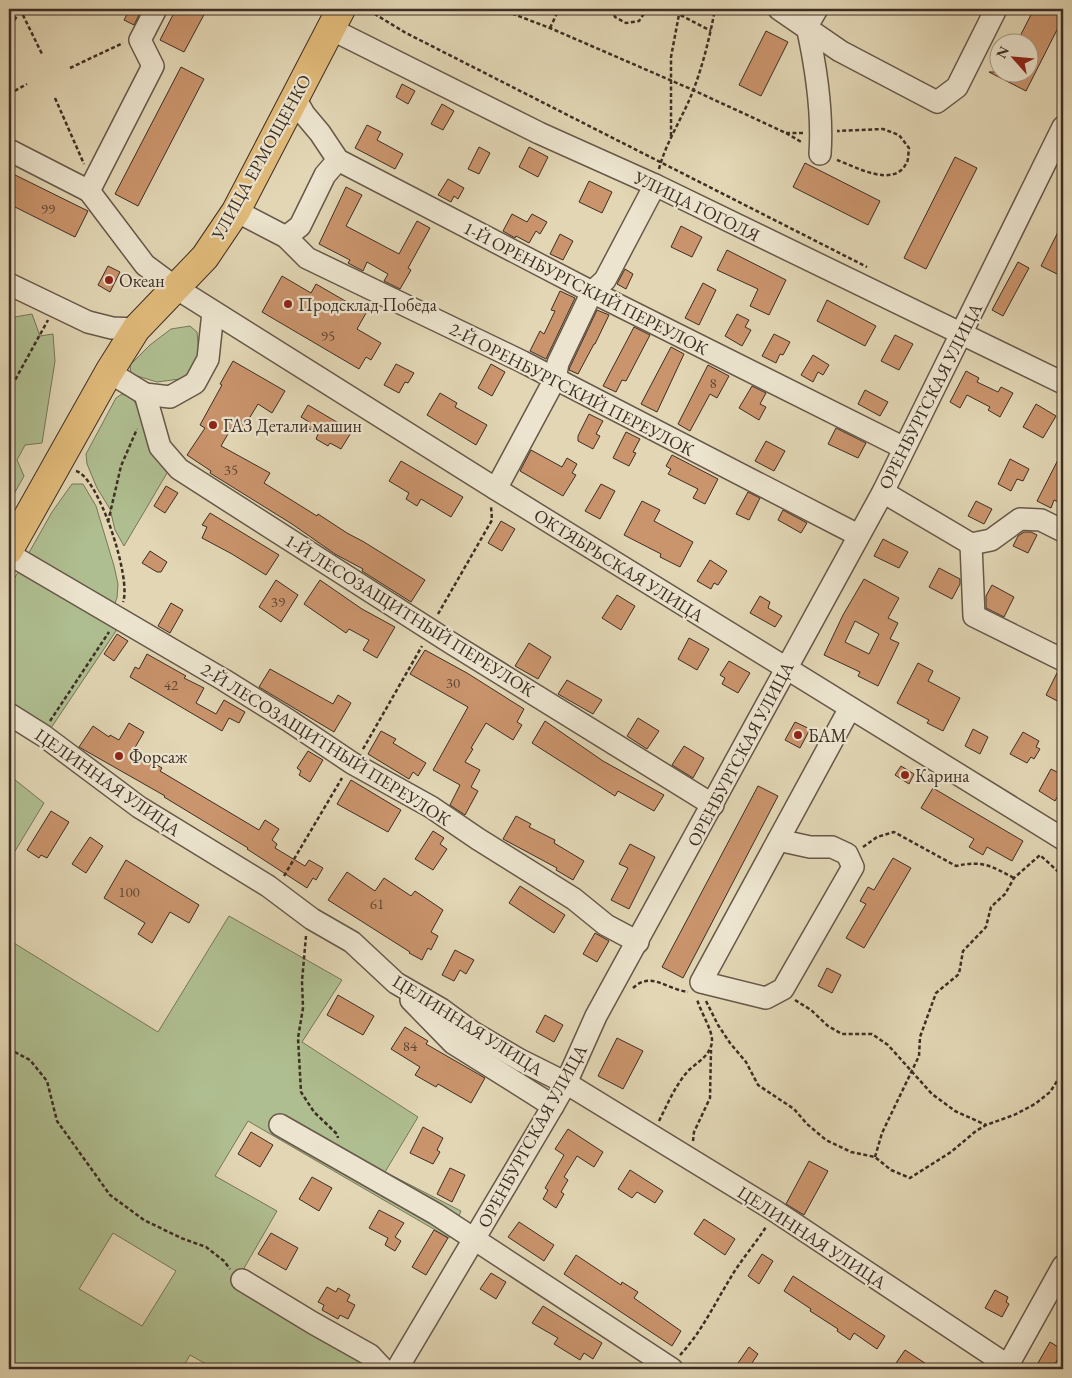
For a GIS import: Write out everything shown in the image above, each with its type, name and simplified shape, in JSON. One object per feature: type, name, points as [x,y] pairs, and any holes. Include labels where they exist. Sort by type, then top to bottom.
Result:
[{"type":"highway","name":"УЛИЦА ЕРМОЩЕНКО","points":[[9,552],[109,372],[136,329],[205,257],[236,211],[336,19]]},
{"type":"street","points":[[9,150],[89,191],[153,66],[140,40],[156,9]]},
{"type":"street","points":[[779,9],[812,18],[840,51],[937,102],[957,88],[996,9]]},
{"type":"street","points":[[812,18],[812,52],[821,132],[820,154]]},
{"type":"street","name":"УЛИЦА ГОГОЛЯ","points":[[336,19],[539,133],[655,185],[1063,383]]},
{"type":"street","name":"1-Й ОРЕНБУРГСКИЙ ПЕРЕУЛОК","points":[[295,98],[304,114],[320,133],[338,160],[592,292],[904,448]]},
{"type":"street","name":"ОРЕНБУРГСКАЯ УЛИЦА","points":[[397,1369],[554,1106],[596,1016],[713,805],[882,492],[1063,127]]},
{"type":"street","points":[[286,237],[300,226],[325,175],[338,160]]},
{"type":"street","points":[[496,489],[555,379],[558,363],[592,292],[605,280],[655,185]]},
{"type":"street","name":"ОКТЯБРЬСКАЯ УЛИЦА","points":[[89,191],[145,264],[176,288],[496,489],[1063,839]]},
{"type":"street","name":"2-Й ОРЕНБУРГСКИЙ ПЕРЕУЛОК","points":[[236,211],[286,237],[307,258],[523,362],[858,535]]},
{"type":"street","points":[[9,284],[88,322],[112,328],[136,329]]},
{"type":"street","points":[[109,372],[145,394],[170,397],[195,383],[208,359],[213,312]]},
{"type":"street","name":"1-Й ЛЕСОЗАЩИТНЫЙ ПЕРЕУЛОК","points":[[145,394],[160,446],[179,468],[430,629],[713,805]]},
{"type":"street","points":[[882,492],[971,544],[991,540],[1020,519],[1041,520],[1063,531]]},
{"type":"street","points":[[971,544],[974,616],[1063,660]]},
{"type":"street","name":"2-Й ЛЕСОЗАЩИТНЫЙ ПЕРЕУЛОК","points":[[9,552],[288,720],[352,763],[431,807],[574,899],[606,925],[638,942]]},
{"type":"street","points":[[778,840],[810,847],[832,847],[847,854],[853,868],[783,989],[766,998],[701,982],[778,840],[850,708]]},
{"type":"street","name":"ЦЕЛИННАЯ УЛИЦА","points":[[9,714],[44,736],[139,807],[268,886],[312,918],[352,942],[396,984],[442,1009],[471,1030],[520,1060],[566,1083],[775,1211],[1010,1367]]},
{"type":"street","points":[[396,984],[453,1043],[554,1106]]},
{"type":"street","points":[[280,1125],[436,1214],[670,1368]]},
{"type":"street","points":[[1010,1367],[1063,1266]]},
{"type":"street","points":[[242,1280],[370,1355],[383,1369]]},
{"type":"path","points":[[9,32],[20,9]]},
{"type":"path","points":[[20,9],[42,54]]},
{"type":"path","points":[[376,9],[374,13],[406,33],[872,269]]},
{"type":"path","points":[[500,9],[550,28],[671,80],[786,133],[820,154],[863,170],[886,176],[899,173],[907,162],[909,148],[899,135],[883,129],[786,133]]},
{"type":"path","points":[[550,28],[559,9]]},
{"type":"path","points":[[612,9],[615,17],[626,23],[639,21],[647,9]]},
{"type":"path","points":[[669,9],[711,32]]},
{"type":"path","points":[[671,138],[671,57],[680,9]]},
{"type":"path","points":[[655,185],[661,162],[693,90],[716,9]]},
{"type":"path","points":[[70,68],[127,41],[140,40]]},
{"type":"path","points":[[9,94],[27,84]]},
{"type":"path","points":[[55,98],[85,166],[89,191]]},
{"type":"path","points":[[9,391],[50,317]]},
{"type":"path","points":[[108,523],[121,466],[136,431],[145,394]]},
{"type":"path","points":[[44,736],[51,720],[110,630],[125,596],[120,559],[108,523],[94,490],[82,473],[74,471]]},
{"type":"path","points":[[268,886],[280,880],[286,874],[345,772],[363,750],[492,520],[491,504],[496,489]]},
{"type":"path","points":[[847,854],[860,849],[877,837],[894,832],[956,866],[972,862],[991,865],[1014,878]]},
{"type":"path","points":[[875,1157],[882,1133],[919,1056],[920,1037],[936,992],[959,974],[963,952],[986,927],[991,908],[1005,894],[1014,878],[1040,855],[1063,876]]},
{"type":"path","points":[[312,918],[305,940],[302,1008],[298,1038],[301,1092],[314,1112],[337,1134],[339,1140]]},
{"type":"path","points":[[629,992],[640,982],[652,980],[672,989],[695,992],[698,1005],[712,1038],[710,1098],[694,1132],[692,1143],[698,1164]]},
{"type":"path","points":[[701,982],[707,1005],[730,1043],[746,1062],[758,1085],[794,1109],[807,1124],[826,1140],[850,1152],[875,1157],[891,1170],[910,1178],[951,1152],[986,1125],[1014,1115],[1036,1104],[1050,1092],[1063,1072]]},
{"type":"path","points":[[766,998],[794,999],[811,1010],[828,1026],[842,1034],[872,1034],[888,1045],[932,1094],[955,1111],[986,1125]]},
{"type":"path","points":[[652,1136],[679,1082],[690,1069],[702,1060],[711,1048]]},
{"type":"path","points":[[9,1049],[30,1060],[47,1081],[57,1121],[110,1195],[144,1220],[181,1238],[206,1247],[224,1261],[231,1271],[242,1280]]},
{"type":"path","points":[[670,1368],[686,1349],[775,1211]]},
{"type":"green space","points":[[32,314],[40,336],[53,334],[55,361],[42,443],[25,445],[17,460],[24,476],[9,503],[9,318]]},
{"type":"green space","points":[[190,326],[197,332],[199,353],[193,370],[180,379],[157,382],[131,374],[130,365],[150,345],[171,329]]},
{"type":"green space","points":[[122,394],[132,398],[145,418],[170,468],[124,546],[115,530],[110,509],[97,488],[87,464],[86,454],[116,398]]},
{"type":"green space","points":[[72,484],[83,484],[96,506],[114,566],[118,584],[117,598],[110,616],[116,631],[51,728],[30,720],[9,707],[9,588],[52,512]]},
{"type":"green space","points":[[9,775],[44,803],[9,861]]},
{"type":"green space","points":[[229,916],[342,980],[302,1042],[418,1117],[385,1172],[461,1211],[449,1238],[248,1121],[215,1176],[277,1211],[243,1270],[303,1305],[301,1307],[378,1369],[215,1369],[190,1355],[182,1369],[9,1369],[9,940],[158,1032]],"holes":[[[113,1233],[176,1271],[142,1326],[79,1289]]]},
{"type":"building","points":[[130,9],[140,13],[134,25],[124,20]]},
{"type":"building","points":[[176,9],[207,9],[184,52],[160,40]]},
{"type":"building","points":[[1034,9],[1063,9],[1063,18],[1040,63],[1040,32],[1022,32]]},
{"type":"building","points":[[766,31],[788,42],[761,96],[739,85]]},
{"type":"building","points":[[181,67],[204,79],[138,206],[115,194]]},
{"type":"building","points":[[1008,82],[1031,82],[1026,91]]},
{"type":"building","points":[[402,84],[415,91],[408,104],[396,97]]},
{"type":"building","points":[[442,104],[454,111],[443,130],[431,124]]},
{"type":"building","points":[[367,125],[381,132],[377,140],[403,154],[395,169],[355,148]]},
{"type":"building","points":[[479,147],[490,153],[479,174],[468,169]]},
{"type":"building","points":[[529,147],[548,157],[538,177],[519,167]]},
{"type":"building","points":[[955,157],[977,168],[926,269],[904,258]]},
{"type":"building","points":[[805,163],[880,201],[868,225],[793,187]]},
{"type":"building","points":[[9,172],[88,211],[75,237],[9,204]]},
{"type":"building","points":[[448,179],[464,188],[458,199],[454,196],[451,202],[438,195]]},
{"type":"building","points":[[589,181],[612,192],[602,213],[579,202]]},
{"type":"building","points":[[346,187],[362,195],[346,226],[399,254],[417,221],[430,228],[408,268],[411,270],[400,289],[384,281],[388,274],[367,262],[363,271],[348,263],[350,260],[319,244]]},
{"type":"building","points":[[512,214],[527,222],[532,214],[547,222],[540,234],[536,231],[529,243],[503,231]]},
{"type":"building","points":[[1063,222],[1063,277],[1041,266]]},
{"type":"building","points":[[681,226],[702,237],[692,257],[671,247]]},
{"type":"building","points":[[560,234],[573,241],[563,260],[550,254]]},
{"type":"building","points":[[727,250],[786,280],[769,315],[750,306],[758,289],[717,270]]},
{"type":"building","points":[[1018,262],[1029,268],[1003,316],[992,310]]},
{"type":"building","points":[[108,266],[120,272],[110,292],[98,285]]},
{"type":"building","points":[[625,269],[633,274],[626,289],[617,284]]},
{"type":"building","points":[[282,276],[311,293],[316,284],[366,313],[357,329],[381,343],[371,360],[366,357],[359,369],[262,312]]},
{"type":"building","points":[[703,283],[716,290],[699,325],[685,318]]},
{"type":"building","points":[[560,291],[575,298],[546,359],[530,351],[540,331],[544,334],[555,311],[551,310]]},
{"type":"building","points":[[827,300],[876,326],[865,346],[817,321]]},
{"type":"building","points":[[597,310],[609,315],[578,374],[569,370]]},
{"type":"building","points":[[737,314],[749,320],[745,327],[751,330],[742,346],[725,336]]},
{"type":"building","points":[[634,327],[650,335],[626,381],[622,380],[616,392],[603,386]]},
{"type":"building","points":[[774,334],[790,342],[783,355],[780,354],[776,363],[762,356]]},
{"type":"building","points":[[895,335],[913,344],[899,370],[881,361]]},
{"type":"building","points":[[671,347],[684,354],[657,412],[641,404]]},
{"type":"building","points":[[813,355],[829,365],[823,375],[818,372],[813,382],[801,375]]},
{"type":"building","points":[[233,361],[285,391],[272,413],[258,404],[241,432],[232,427],[221,446],[270,473],[264,483],[425,580],[411,602],[362,571],[363,569],[335,554],[292,524],[210,473],[211,471],[187,455],[205,428],[200,425]]},
{"type":"building","points":[[396,364],[414,373],[408,383],[405,382],[399,393],[384,385]]},
{"type":"building","points":[[491,364],[505,372],[492,396],[478,388]]},
{"type":"building","points":[[708,365],[729,376],[717,398],[710,394],[690,431],[678,424]]},
{"type":"building","points":[[966,371],[979,378],[977,382],[998,392],[1001,387],[1013,393],[1000,417],[988,410],[990,407],[967,395],[960,408],[950,402]]},
{"type":"building","points":[[752,386],[766,393],[760,404],[766,407],[759,420],[739,408]]},
{"type":"building","points":[[865,390],[888,402],[880,416],[858,404]]},
{"type":"building","points":[[440,393],[457,403],[455,407],[487,425],[476,445],[427,415]]},
{"type":"building","points":[[1036,404],[1056,416],[1043,438],[1023,427]]},
{"type":"building","points":[[308,405],[352,431],[341,449],[330,443],[328,446],[316,439],[318,434],[306,427],[309,422],[301,417]]},
{"type":"building","points":[[589,414],[603,421],[596,434],[600,436],[593,449],[578,441],[578,436]]},
{"type":"building","points":[[836,428],[866,443],[858,458],[828,444]]},
{"type":"building","points":[[626,432],[640,439],[633,452],[636,453],[629,466],[613,458]]},
{"type":"building","points":[[766,441],[785,451],[774,471],[755,461]]},
{"type":"building","points":[[531,450],[562,467],[567,458],[577,464],[572,473],[576,475],[563,496],[520,471]]},
{"type":"building","points":[[1063,450],[1063,492],[1058,502],[1054,500],[1051,508],[1037,501]]},
{"type":"building","points":[[672,455],[718,479],[705,504],[693,498],[698,489],[668,474],[671,469],[666,466]]},
{"type":"building","points":[[1010,459],[1029,469],[1023,481],[1017,479],[1011,491],[998,484]]},
{"type":"building","points":[[401,461],[463,497],[451,517],[421,499],[417,506],[406,499],[409,493],[389,481]]},
{"type":"building","points":[[601,484],[615,491],[600,519],[585,511]]},
{"type":"building","points":[[166,486],[178,493],[165,513],[154,506]]},
{"type":"building","points":[[748,492],[760,498],[749,520],[736,514]]},
{"type":"building","points":[[642,501],[660,510],[654,521],[693,542],[680,567],[660,557],[661,554],[624,535]]},
{"type":"building","points":[[976,501],[992,509],[984,524],[968,516]]},
{"type":"building","points":[[783,510],[807,523],[801,533],[778,520]]},
{"type":"building","points":[[210,513],[279,555],[266,575],[202,538],[207,527],[202,525]]},
{"type":"building","points":[[501,521],[515,529],[502,551],[488,543]]},
{"type":"building","points":[[1024,532],[1031,532],[1037,535],[1028,553],[1013,546],[1018,536]]},
{"type":"building","points":[[883,539],[908,552],[899,568],[874,556]]},
{"type":"building","points":[[150,551],[167,562],[161,572],[157,572],[142,563]]},
{"type":"building","points":[[710,560],[727,571],[718,585],[714,583],[711,589],[697,581]]},
{"type":"building","points":[[939,568],[960,579],[960,584],[952,599],[929,587]]},
{"type":"building","points":[[864,579],[899,598],[888,618],[898,623],[890,639],[899,643],[878,686],[858,676],[860,672],[824,655],[843,615]],"holes":[[[855,621],[879,634],[869,654],[845,642]]]},
{"type":"building","points":[[276,580],[298,595],[281,622],[259,607]]},
{"type":"building","points":[[320,580],[362,609],[395,627],[377,658],[363,650],[369,640],[349,629],[346,633],[304,604]]},
{"type":"building","points":[[992,585],[1014,597],[1004,617],[986,608],[986,596]]},
{"type":"building","points":[[617,595],[635,606],[621,630],[602,618]]},
{"type":"building","points":[[760,596],[770,602],[768,608],[782,616],[775,627],[750,613]]},
{"type":"building","points":[[171,603],[183,610],[170,633],[158,626]]},
{"type":"building","points":[[117,634],[128,641],[114,661],[104,654]]},
{"type":"building","points":[[689,638],[709,649],[697,670],[678,659]]},
{"type":"building","points":[[529,643],[551,657],[538,679],[515,666]]},
{"type":"building","points":[[425,650],[467,673],[524,709],[517,722],[522,725],[513,740],[486,723],[471,748],[473,749],[465,762],[480,770],[471,787],[478,791],[465,815],[450,805],[460,785],[433,770],[468,707],[410,674]]},
{"type":"building","points":[[147,654],[186,676],[184,678],[204,688],[196,703],[216,714],[224,700],[245,712],[239,723],[229,718],[222,731],[130,677],[135,667],[139,669]]},
{"type":"building","points":[[729,661],[750,673],[738,693],[722,684],[725,678],[720,675]]},
{"type":"building","points":[[918,663],[933,671],[928,681],[960,698],[943,731],[927,723],[929,720],[897,703]]},
{"type":"building","points":[[270,669],[333,704],[338,695],[351,703],[334,732],[259,687]]},
{"type":"building","points":[[1058,671],[1063,672],[1063,704],[1046,695]]},
{"type":"building","points":[[567,680],[602,700],[593,714],[558,694]]},
{"type":"building","points":[[638,718],[659,731],[647,749],[627,736]]},
{"type":"building","points":[[545,721],[603,761],[664,795],[654,811],[618,791],[615,796],[532,743]]},
{"type":"building","points":[[795,722],[810,729],[800,748],[785,740]]},
{"type":"building","points":[[129,723],[144,732],[133,751],[162,768],[160,771],[259,830],[265,820],[279,829],[272,840],[277,844],[275,848],[305,866],[309,860],[323,868],[316,880],[313,878],[307,888],[165,796],[79,747],[93,726],[109,737],[110,735],[119,740]]},
{"type":"building","points":[[973,729],[988,737],[980,754],[965,746]]},
{"type":"building","points":[[381,731],[396,739],[393,743],[426,763],[418,776],[413,772],[409,779],[368,754]]},
{"type":"building","points":[[1023,732],[1039,741],[1036,747],[1040,749],[1034,759],[1031,757],[1027,763],[1010,754]]},
{"type":"building","points":[[684,746],[704,758],[693,778],[672,765]]},
{"type":"building","points":[[308,751],[323,760],[310,782],[299,775],[301,771],[297,768]]},
{"type":"building","points":[[901,766],[914,774],[909,784],[895,775]]},
{"type":"building","points":[[1051,769],[1063,775],[1063,787],[1055,801],[1039,791]]},
{"type":"building","points":[[351,780],[401,810],[388,832],[337,804]]},
{"type":"building","points":[[758,786],[778,796],[683,978],[662,967]]},
{"type":"building","points":[[933,788],[1023,841],[1012,861],[987,847],[983,855],[969,847],[974,839],[921,808]]},
{"type":"building","points":[[51,811],[69,822],[47,858],[41,855],[39,858],[27,850]]},
{"type":"building","points":[[516,816],[531,824],[529,827],[555,840],[554,843],[584,861],[573,880],[556,870],[557,868],[503,839]]},
{"type":"building","points":[[433,831],[444,838],[440,844],[447,849],[433,870],[415,859]]},
{"type":"building","points":[[90,837],[103,846],[86,873],[72,864]]},
{"type":"building","points":[[630,844],[655,857],[629,909],[611,900],[628,868],[619,864]]},
{"type":"building","points":[[893,858],[911,868],[864,948],[846,938],[866,904],[860,901],[868,887],[874,890]]},
{"type":"building","points":[[126,860],[199,905],[189,923],[170,912],[152,943],[138,934],[145,923],[104,898]]},
{"type":"building","points":[[347,872],[375,891],[384,878],[411,896],[415,891],[443,910],[431,932],[438,936],[431,950],[428,948],[422,960],[328,900]]},
{"type":"building","points":[[520,886],[565,915],[554,933],[509,903]]},
{"type":"building","points":[[595,933],[609,941],[597,962],[583,954]]},
{"type":"building","points":[[455,950],[474,960],[466,974],[460,970],[454,981],[442,975]]},
{"type":"building","points":[[827,968],[841,975],[832,993],[818,986]]},
{"type":"building","points":[[338,995],[374,1016],[363,1035],[327,1015]]},
{"type":"building","points":[[545,1015],[563,1025],[554,1042],[536,1032]]},
{"type":"building","points":[[405,1027],[428,1041],[426,1044],[485,1078],[471,1103],[438,1084],[436,1087],[415,1075],[420,1067],[391,1049]]},
{"type":"building","points":[[617,1038],[643,1051],[623,1089],[598,1076]]},
{"type":"building","points":[[423,1127],[443,1138],[437,1150],[440,1152],[433,1164],[410,1153]]},
{"type":"building","points":[[568,1129],[603,1152],[594,1167],[577,1156],[564,1177],[568,1180],[561,1192],[564,1194],[556,1208],[543,1199],[548,1190],[545,1188],[564,1155],[555,1149]]},
{"type":"building","points":[[251,1132],[273,1145],[260,1167],[238,1154]]},
{"type":"building","points":[[809,1161],[828,1171],[804,1215],[786,1204]]},
{"type":"building","points":[[450,1168],[465,1175],[452,1202],[437,1194]]},
{"type":"building","points":[[630,1170],[663,1191],[655,1203],[637,1192],[632,1198],[618,1189]]},
{"type":"building","points":[[312,1177],[332,1188],[319,1211],[299,1199]]},
{"type":"building","points":[[379,1210],[404,1223],[395,1237],[401,1241],[395,1251],[385,1245],[388,1238],[369,1228]]},
{"type":"building","points":[[704,1219],[735,1239],[725,1255],[694,1234]]},
{"type":"building","points":[[519,1222],[554,1245],[544,1261],[508,1237]]},
{"type":"building","points":[[434,1230],[448,1238],[426,1275],[412,1267]]},
{"type":"building","points":[[271,1233],[298,1248],[286,1270],[258,1254]]},
{"type":"building","points":[[762,1254],[773,1261],[759,1284],[748,1276]]},
{"type":"building","points":[[576,1255],[621,1285],[622,1282],[638,1292],[634,1298],[681,1331],[672,1346],[564,1274]]},
{"type":"building","points":[[491,1273],[506,1282],[496,1299],[480,1289]]},
{"type":"building","points":[[793,1276],[885,1336],[877,1349],[854,1333],[850,1340],[837,1331],[838,1329],[784,1291]]},
{"type":"building","points":[[327,1287],[336,1292],[338,1288],[350,1295],[347,1301],[355,1305],[348,1319],[340,1315],[338,1319],[322,1310],[324,1305],[318,1302]]},
{"type":"building","points":[[995,1290],[1008,1297],[1006,1302],[1009,1304],[1002,1317],[985,1308]]},
{"type":"building","points":[[543,1306],[602,1343],[593,1359],[584,1353],[580,1360],[554,1344],[558,1338],[532,1323]]},
{"type":"building","points":[[1050,1342],[1063,1350],[1052,1369],[1038,1363]]},
{"type":"building","points":[[749,1347],[758,1354],[748,1369],[734,1369]]},
{"type":"building","points":[[905,1350],[934,1369],[892,1369]]},
{"type":"place","name":"Океан","points":[[109,280]]},
{"type":"place","name":"Продсклад Победа","points":[[288,304]]},
{"type":"place","name":"ГАЗ Детали машин","points":[[213,425]]},
{"type":"place","name":"БАМ","points":[[798,735]]},
{"type":"place","name":"Форсаж","points":[[119,756]]},
{"type":"place","name":"Карина","points":[[905,775]]}]
